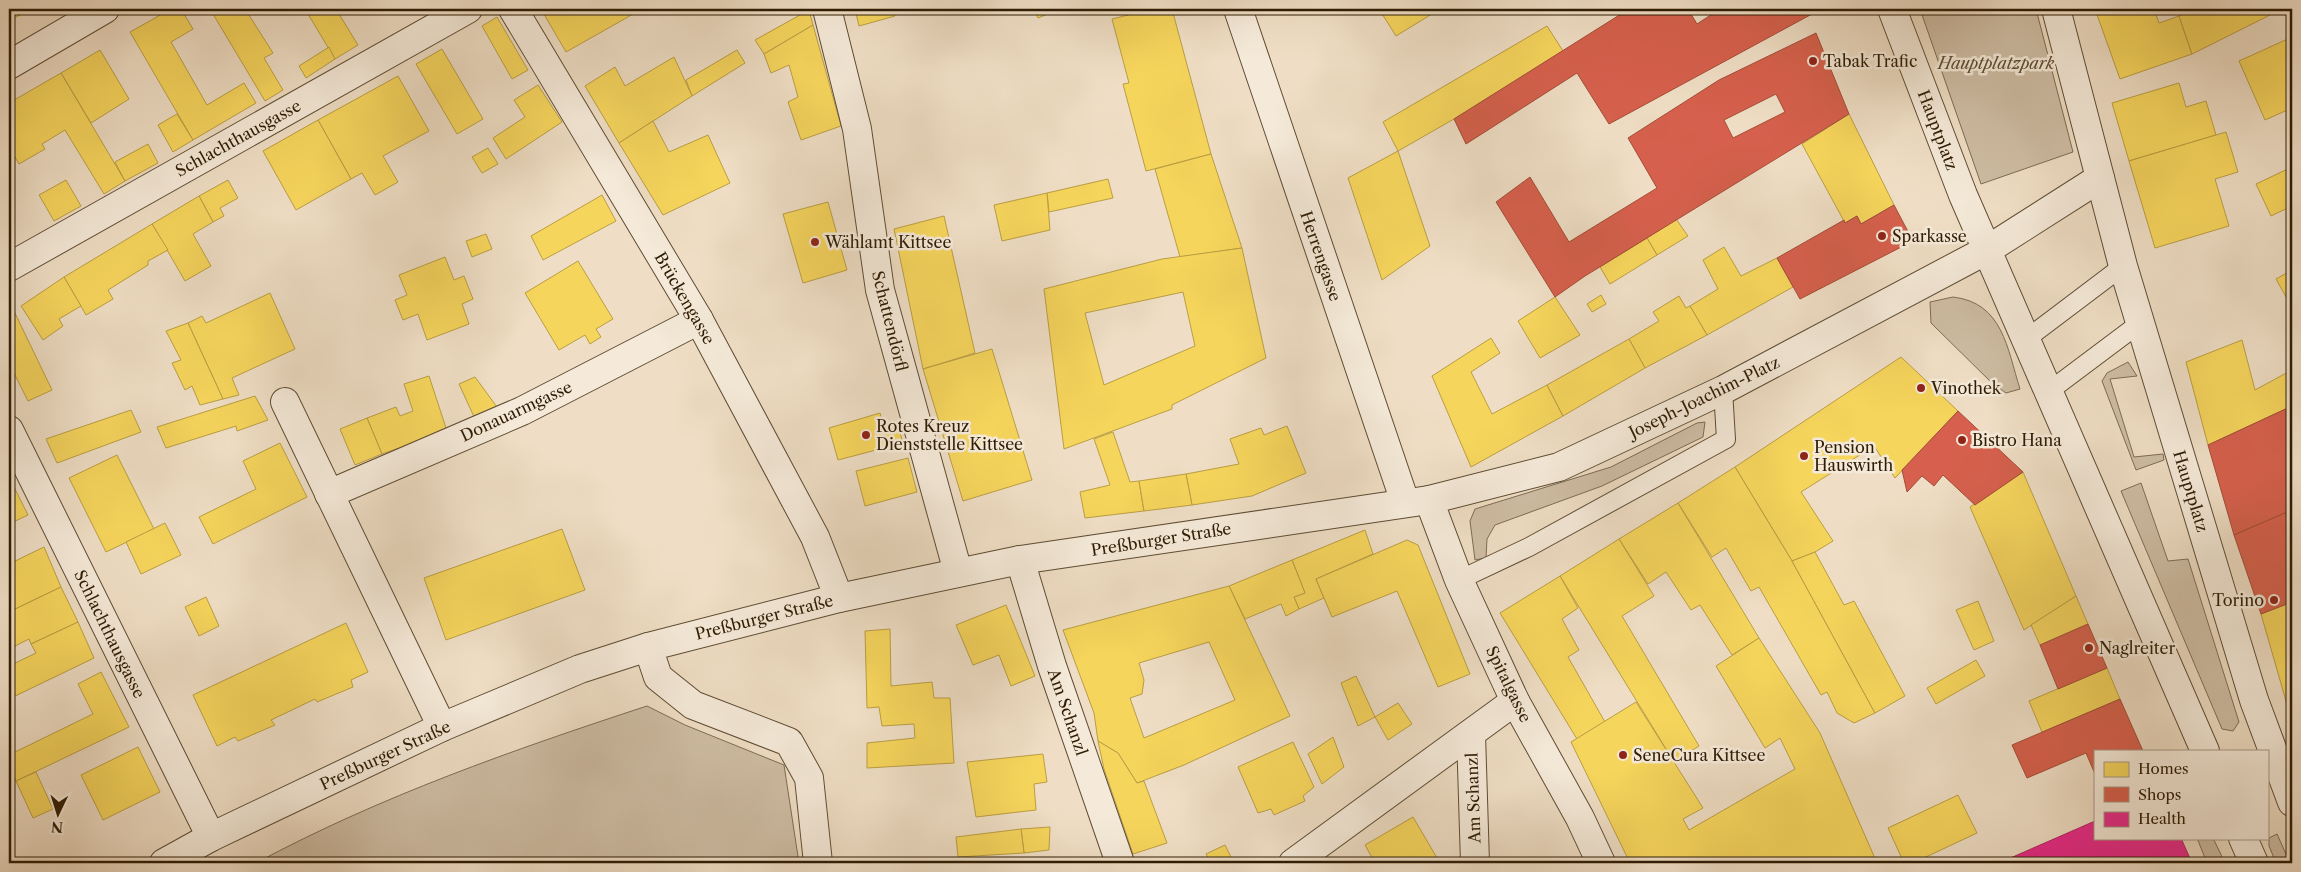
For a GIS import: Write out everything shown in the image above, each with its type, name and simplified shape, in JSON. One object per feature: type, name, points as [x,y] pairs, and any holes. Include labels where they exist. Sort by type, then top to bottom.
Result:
[{"type":"street","points":[[9,65],[105,9]]},
{"type":"street","name":"Schlachthausgasse","points":[[9,267],[468,9]]},
{"type":"street","name":"Brückengasse","points":[[513,9],[699,320],[815,537],[838,598]]},
{"type":"street","name":"Schattendörfl","points":[[827,9],[857,128],[880,290],[958,572]]},
{"type":"street","name":"Herrengasse","points":[[1238,9],[1417,501]]},
{"type":"street","name":"Hauptplatz","points":[[1892,9],[1963,195],[2205,750]]},
{"type":"street","name":"Hauptplatz","points":[[2056,9],[2123,266],[2254,700],[2292,802]]},
{"type":"street","points":[[1987,250],[2100,178]]},
{"type":"street","name":"Joseph-Joachim-Platz","points":[[1417,501],[1559,467],[1723,390],[1987,250]]},
{"type":"street","name":"Donauarmgasse","points":[[329,494],[522,412],[699,320]]},
{"type":"street","points":[[285,402],[442,727]]},
{"type":"street","name":"Schlachthausgasse","points":[[9,430],[212,837]]},
{"type":"street","name":"Preßburger Straße","points":[[164,863],[212,837],[442,727],[580,669],[648,647],[838,598],[1020,560],[1417,501]]},
{"type":"street","name":"Spitalgasse","points":[[1417,501],[1459,580],[1515,701],[1580,818],[1601,863]]},
{"type":"street","name":"Am Schanzl","points":[[1020,560],[1052,666],[1120,863]]},
{"type":"street","points":[[648,647],[658,677],[694,705],[789,742],[809,778],[818,863]]},
{"type":"street","name":"Am Schanzl","points":[[1293,863],[1515,701]]},
{"type":"street","name":"Am Schanzl","points":[[1471,734],[1475,863]]},
{"type":"street","points":[[2245,840],[2254,863]]},
{"type":"lane","points":[[2025,340],[2123,266]]},
{"type":"lane","points":[[2048,392],[2140,323]]},
{"type":"lane","points":[[1459,580],[1529,547],[1726,439],[1723,390]]},
{"type":"green space","name":"Hauptplatzpark","points":[[1920,9],[2036,9],[2073,152],[1981,184]]},
{"type":"green space","points":[[1953,297],[1970,301],[1983,308],[1993,318],[2006,343],[2020,389],[2006,393],[1994,385],[1931,323],[1930,302]]},
{"type":"green space","points":[[2128,362],[2137,376],[2110,379],[2134,457],[2163,454],[2164,460],[2136,470],[2102,381],[2107,373]]},
{"type":"green space","points":[[1705,422],[1703,437],[1602,486],[1495,525],[1487,539],[1486,558],[1475,560],[1470,521],[1475,509],[1611,467],[1697,423]]},
{"type":"green space","points":[[2141,483],[2168,561],[2188,559],[2239,722],[2233,731],[2222,729],[2121,491]]},
{"type":"green space","points":[[647,706],[685,725],[784,765],[799,863],[256,863],[351,816],[399,795],[497,757]]},
{"type":"green space","points":[[2277,834],[2290,863],[2276,863],[2269,846],[2269,838]]},
{"type":"green space","points":[[2198,840],[2214,840],[2225,863],[2207,863]]},
{"type":"building: Homes","points":[[9,9],[16,9],[20,15],[9,21]]},
{"type":"building: Homes","points":[[171,9],[181,9],[193,29],[171,42],[207,105],[244,83],[256,103],[193,140],[130,32]]},
{"type":"building: Homes","points":[[210,9],[252,9],[247,12],[273,53],[264,58],[283,90],[265,101]]},
{"type":"building: Homes","points":[[305,9],[336,9],[358,45],[335,59]]},
{"type":"building: Homes","points":[[541,9],[578,9],[581,13],[589,9],[642,9],[566,52]]},
{"type":"building: Homes","points":[[855,9],[893,9],[895,16],[859,26]]},
{"type":"building: Homes","points":[[1034,9],[1060,9],[1038,18]]},
{"type":"building: Homes","points":[[1152,9],[1172,9],[1211,154],[1146,171],[1123,84],[1129,83],[1112,19]]},
{"type":"building: Homes","points":[[1379,9],[1440,9],[1396,36]]},
{"type":"building: Homes","points":[[2095,9],[2154,9],[2159,23],[2179,16],[2192,54],[2120,79]]},
{"type":"building: Homes","points":[[2195,9],[2282,9],[2192,54],[2179,16]]},
{"type":"building: Homes","points":[[809,10],[813,25],[764,54],[755,40]]},
{"type":"building: Homes","points":[[497,17],[528,70],[512,79],[482,26]]},
{"type":"building: Homes","points":[[813,25],[841,126],[801,140],[788,102],[798,97],[789,65],[771,73],[764,54]]},
{"type":"building: Homes","points":[[1547,26],[1563,51],[1454,119],[1398,151],[1383,122]]},
{"type":"building: Homes","points":[[2292,37],[2292,108],[2265,120],[2239,61]]},
{"type":"building: Homes","points":[[329,47],[335,59],[306,78],[299,66]]},
{"type":"building: Homes","points":[[442,49],[483,119],[457,134],[416,64]]},
{"type":"building: Homes","points":[[100,50],[129,99],[91,123],[61,73]]},
{"type":"building: Homes","points":[[737,50],[745,63],[692,96],[686,80]]},
{"type":"building: Homes","points":[[674,57],[692,96],[619,143],[585,86],[615,67],[625,86]]},
{"type":"building: Homes","points":[[61,73],[125,181],[104,194],[65,130],[42,144],[45,149],[19,164],[9,147],[9,103]]},
{"type":"building: Homes","points":[[398,76],[429,131],[383,156],[398,182],[375,195],[362,173],[351,179],[318,120]]},
{"type":"building: Homes","points":[[2179,83],[2186,107],[2206,101],[2216,135],[2129,161],[2112,103]]},
{"type":"building: Homes","points":[[538,85],[562,122],[506,159],[493,138],[525,117],[514,100]]},
{"type":"building: Homes","points":[[177,114],[193,140],[173,152],[158,125]]},
{"type":"building: Homes","points":[[1849,114],[1894,205],[1861,224],[1857,216],[1845,223],[1802,144]]},
{"type":"building: Homes","points":[[318,120],[351,179],[296,210],[263,151]]},
{"type":"building: Homes","points":[[653,121],[669,152],[708,135],[730,183],[663,215],[619,143]]},
{"type":"building: Homes","points":[[2226,132],[2238,172],[2215,179],[2229,226],[2155,248],[2129,161]]},
{"type":"building: Homes","points":[[148,144],[158,163],[125,181],[115,162]]},
{"type":"building: Homes","points":[[488,148],[498,164],[482,173],[472,157]]},
{"type":"building: Homes","points":[[1398,151],[1430,246],[1382,280],[1348,178]]},
{"type":"building: Homes","points":[[1211,154],[1242,248],[1180,257],[1155,169]]},
{"type":"building: Homes","points":[[2292,167],[2292,206],[2271,216],[2256,184]]},
{"type":"building: Homes","points":[[1108,179],[1113,198],[1049,212],[1047,193]]},
{"type":"building: Homes","points":[[66,180],[81,206],[54,221],[39,195]]},
{"type":"building: Homes","points":[[228,180],[238,198],[220,208],[224,216],[213,222],[199,196]]},
{"type":"building: Homes","points":[[1047,193],[1050,230],[1002,241],[994,205]]},
{"type":"building: Homes","points":[[602,195],[616,221],[543,260],[531,236]]},
{"type":"building: Homes","points":[[199,196],[213,222],[193,234],[211,266],[185,281],[152,224]]},
{"type":"building: Homes","name":"Wählamt Kittsee","points":[[828,202],[847,270],[803,283],[783,214]]},
{"type":"building: Homes","points":[[944,216],[975,353],[923,369],[894,229]]},
{"type":"building: Homes","points":[[1676,219],[1688,236],[1657,255],[1647,238]]},
{"type":"building: Homes","points":[[152,224],[168,250],[148,261],[148,265],[108,290],[113,299],[86,315],[64,277]]},
{"type":"building: Homes","points":[[486,234],[492,249],[472,257],[466,241]]},
{"type":"building: Homes","points":[[1647,238],[1657,255],[1610,284],[1600,267]]},
{"type":"building: Homes","points":[[1724,247],[1741,276],[1777,258],[1793,287],[1707,335],[1690,306],[1718,289],[1703,260]]},
{"type":"building: Homes","points":[[1242,248],[1266,358],[1172,405],[1172,409],[1064,449],[1044,289],[1162,259]],"holes":[[[1183,292],[1195,346],[1104,385],[1085,313]]]},
{"type":"building: Homes","points":[[445,257],[454,280],[464,276],[473,299],[462,304],[469,324],[427,340],[418,314],[403,320],[395,300],[407,295],[399,275]]},
{"type":"building: Homes","points":[[578,261],[613,319],[596,329],[601,337],[590,344],[585,335],[559,350],[525,293]]},
{"type":"building: Homes","points":[[2292,270],[2292,303],[2290,304],[2276,279]]},
{"type":"building: Homes","points":[[64,277],[81,306],[59,319],[63,326],[43,340],[21,306]]},
{"type":"building: Homes","points":[[270,293],[295,349],[232,378],[239,395],[223,399],[188,323],[202,316],[206,323]]},
{"type":"building: Homes","points":[[1601,295],[1606,304],[1592,312],[1587,304]]},
{"type":"building: Homes","points":[[1679,296],[1686,308],[1690,306],[1707,335],[1645,368],[1629,339],[1659,321],[1653,312]]},
{"type":"building: Homes","points":[[1555,297],[1580,335],[1540,358],[1518,321]]},
{"type":"building: Homes","points":[[13,309],[52,390],[28,401],[9,363],[9,312]]},
{"type":"building: Homes","points":[[188,323],[223,399],[200,405],[192,386],[185,390],[172,363],[181,360],[166,331]]},
{"type":"building: Homes","points":[[1491,338],[1500,353],[1471,372],[1492,414],[1547,385],[1563,416],[1471,467],[1432,376]]},
{"type":"building: Homes","points":[[1629,339],[1645,368],[1563,416],[1547,385]]},
{"type":"building: Homes","points":[[2242,340],[2255,390],[2292,370],[2292,406],[2208,445],[2186,362]]},
{"type":"building: Homes","points":[[992,349],[1032,480],[963,501],[923,369]]},
{"type":"building: Homes","name":"Pension Hauswirth","points":[[1901,357],[1958,411],[1895,478],[1874,446],[1801,492],[1833,541],[1815,552],[1792,561],[1735,467]]},
{"type":"building: Homes","points":[[429,376],[447,431],[382,454],[367,418],[396,407],[400,416],[413,411],[404,384]]},
{"type":"building: Homes","points":[[475,377],[497,407],[475,419],[459,384]]},
{"type":"building: Homes","points":[[255,396],[268,420],[237,431],[236,426],[166,448],[157,427]]},
{"type":"building: Homes","points":[[131,410],[141,432],[57,463],[46,439]]},
{"type":"building: Homes","name":"Rotes Kreuz Dienststelle Kittsee","points":[[880,413],[884,427],[897,423],[903,443],[838,460],[829,428]]},
{"type":"building: Homes","points":[[367,418],[382,454],[355,465],[340,429]]},
{"type":"building: Homes","points":[[1287,426],[1306,473],[1252,496],[1192,505],[1186,474],[1239,464],[1230,439],[1261,428],[1264,435]]},
{"type":"building: Homes","points":[[1113,432],[1130,482],[1139,481],[1144,511],[1085,518],[1080,492],[1110,485],[1094,439]]},
{"type":"building: Homes","points":[[280,443],[307,497],[213,544],[199,517],[256,489],[243,461]]},
{"type":"building: Homes","points":[[117,455],[154,529],[106,552],[69,478]]},
{"type":"building: Homes","points":[[908,458],[917,492],[865,506],[856,471]]},
{"type":"building: Homes","points":[[1735,467],[1792,561],[1875,713],[1854,723],[1837,713],[1827,692],[1821,695],[1759,587],[1751,591],[1726,548],[1712,557],[1678,503]]},
{"type":"building: Homes","points":[[2023,472],[2076,596],[2024,630],[1970,507]]},
{"type":"building: Homes","points":[[1186,474],[1192,505],[1144,511],[1139,481]]},
{"type":"building: Homes","points":[[9,477],[28,515],[9,524]]},
{"type":"building: Homes","points":[[1678,503],[1759,638],[1732,655],[1700,605],[1691,610],[1666,572],[1648,584],[1619,539]]},
{"type":"building: Homes","points":[[165,523],[181,555],[141,574],[126,542]]},
{"type":"building: Homes","points":[[562,529],[585,590],[446,640],[424,578]]},
{"type":"building: Homes","points":[[1365,530],[1373,554],[1316,579],[1324,598],[1299,609],[1294,597],[1305,593],[1292,560]]},
{"type":"building: Homes","points":[[1619,539],[1654,596],[1622,616],[1699,746],[1674,762],[1560,576]]},
{"type":"building: Homes","points":[[1407,540],[1418,545],[1470,674],[1438,687],[1397,591],[1332,617],[1316,579]]},
{"type":"building: Homes","points":[[44,547],[61,587],[9,612],[9,564]]},
{"type":"building: Homes","points":[[1815,552],[1844,605],[1854,601],[1905,696],[1875,713],[1792,561]]},
{"type":"building: Homes","points":[[1292,560],[1305,593],[1294,597],[1299,609],[1286,616],[1281,604],[1245,619],[1229,586]]},
{"type":"building: Homes","points":[[1560,576],[1578,608],[1562,619],[1579,650],[1568,657],[1605,722],[1577,739],[1500,613]]},
{"type":"building: Homes","points":[[1229,586],[1290,716],[1184,765],[1137,783],[1118,753],[1098,741],[1094,713],[1063,630]],"holes":[[[1209,642],[1235,700],[1144,738],[1130,698],[1142,694],[1144,680],[1139,663]]]},
{"type":"building: Homes","points":[[61,587],[78,622],[31,644],[29,639],[9,649],[9,612]]},
{"type":"building: Homes","points":[[2076,596],[2088,624],[2040,645],[2031,625]]},
{"type":"building: Homes","points":[[206,597],[219,626],[199,636],[185,607]]},
{"type":"building: Homes","points":[[1978,601],[1994,641],[1974,650],[1956,610]]},
{"type":"building: Homes","points":[[2292,602],[2292,698],[2286,701],[2261,614]]},
{"type":"building: Homes","points":[[1006,605],[1035,676],[1011,686],[999,655],[973,665],[956,625]]},
{"type":"building: Homes","points":[[78,622],[94,658],[9,699],[9,681],[11,680],[9,666],[36,653],[31,644]]},
{"type":"building: Homes","points":[[346,623],[368,672],[351,680],[353,687],[317,702],[315,699],[271,720],[275,725],[238,741],[235,737],[217,746],[193,695]]},
{"type":"building: Homes","points":[[890,629],[891,686],[932,682],[934,698],[950,698],[954,763],[867,768],[867,743],[915,738],[914,724],[882,726],[879,707],[867,708],[865,631]]},
{"type":"building: Homes","name":"SeneCura Kittsee","points":[[1759,638],[1820,733],[1877,863],[1630,863],[1571,742],[1636,702],[1703,808],[1683,819],[1689,830],[1795,769],[1780,738],[1765,748],[1716,666]]},
{"type":"building: Homes","points":[[1976,660],[1985,676],[1936,704],[1927,688]]},
{"type":"building: Homes","points":[[2107,668],[2120,699],[2042,732],[2029,701]]},
{"type":"building: Homes","points":[[101,672],[129,727],[16,781],[9,764],[9,755],[93,714],[78,684]]},
{"type":"building: Homes","points":[[1356,676],[1375,717],[1358,726],[1341,683]]},
{"type":"building: Homes","points":[[1398,703],[1412,724],[1388,740],[1375,717]]},
{"type":"building: Homes","points":[[1333,737],[1344,767],[1322,784],[1308,754]]},
{"type":"building: Homes","points":[[1098,741],[1118,753],[1137,783],[1144,781],[1167,843],[1133,854],[1104,769]]},
{"type":"building: Homes","points":[[1293,742],[1314,787],[1303,796],[1305,801],[1274,815],[1271,809],[1258,813],[1238,767]]},
{"type":"building: Homes","points":[[138,747],[160,792],[103,820],[81,775]]},
{"type":"building: Homes","points":[[1043,754],[1047,782],[1034,784],[1036,810],[976,817],[967,762]]},
{"type":"building: Homes","points":[[36,772],[53,809],[33,818],[16,781]]},
{"type":"building: Homes","points":[[1958,795],[1977,833],[1913,863],[1904,863],[1888,828]]},
{"type":"building: Homes","points":[[1413,817],[1440,863],[1375,863],[1365,845]]},
{"type":"building: Homes","points":[[1050,827],[1049,850],[1024,853],[1021,829]]},
{"type":"building: Homes","points":[[1021,829],[1024,853],[958,857],[956,837]]},
{"type":"building: Homes","points":[[1225,845],[1234,863],[1211,863],[1206,854]]},
{"type":"building: Shops","points":[[1629,9],[1688,9],[1697,24],[1720,9],[1803,9],[1805,14],[1811,11],[1812,14],[1609,124],[1577,73],[1466,144],[1454,119]]},
{"type":"building: Shops","points":[[1816,33],[1849,114],[1585,276],[1555,297],[1496,202],[1530,177],[1569,242],[1657,188],[1628,138],[1719,80]],"holes":[[[1776,94],[1785,112],[1733,138],[1724,120]]]},
{"type":"building: Shops","points":[[1894,205],[1913,241],[1800,299],[1777,258],[1844,220],[1845,223],[1857,216],[1861,224]]},
{"type":"building: Shops","points":[[2292,406],[2292,510],[2234,535],[2208,445]]},
{"type":"building: Shops","points":[[1958,411],[2023,472],[1975,505],[1943,475],[1934,486],[1922,476],[1907,492],[1902,470]]},
{"type":"building: Shops","points":[[2292,510],[2292,602],[2261,614],[2234,535]]},
{"type":"building: Shops","points":[[2088,624],[2107,668],[2058,689],[2040,645]]},
{"type":"building: Shops","points":[[2292,698],[2292,721],[2286,701]]},
{"type":"building: Shops","points":[[2120,699],[2143,750],[2094,750],[2094,772],[2086,753],[2027,778],[2012,745]]},
{"type":"building: Health","points":[[2094,821],[2094,840],[2182,840],[2192,863],[1999,863]]},
{"type":"place","name":"Tabak Trafic","points":[[1813,61]]},
{"type":"place","name":"Sparkasse","points":[[1882,236]]},
{"type":"place","name":"Wählamt Kittsee","points":[[815,242]]},
{"type":"place","name":"Vinothek","points":[[1921,388]]},
{"type":"place","name":"Rotes Kreuz Dienststelle Kittsee","points":[[866,435]]},
{"type":"place","name":"Bistro Hana","points":[[1962,440]]},
{"type":"place","name":"Pension Hauswirth","points":[[1804,456]]},
{"type":"place","name":"Torino","points":[[2274,600]]},
{"type":"place","name":"Naglreiter","points":[[2089,648]]},
{"type":"place","name":"SeneCura Kittsee","points":[[1623,755]]}]
